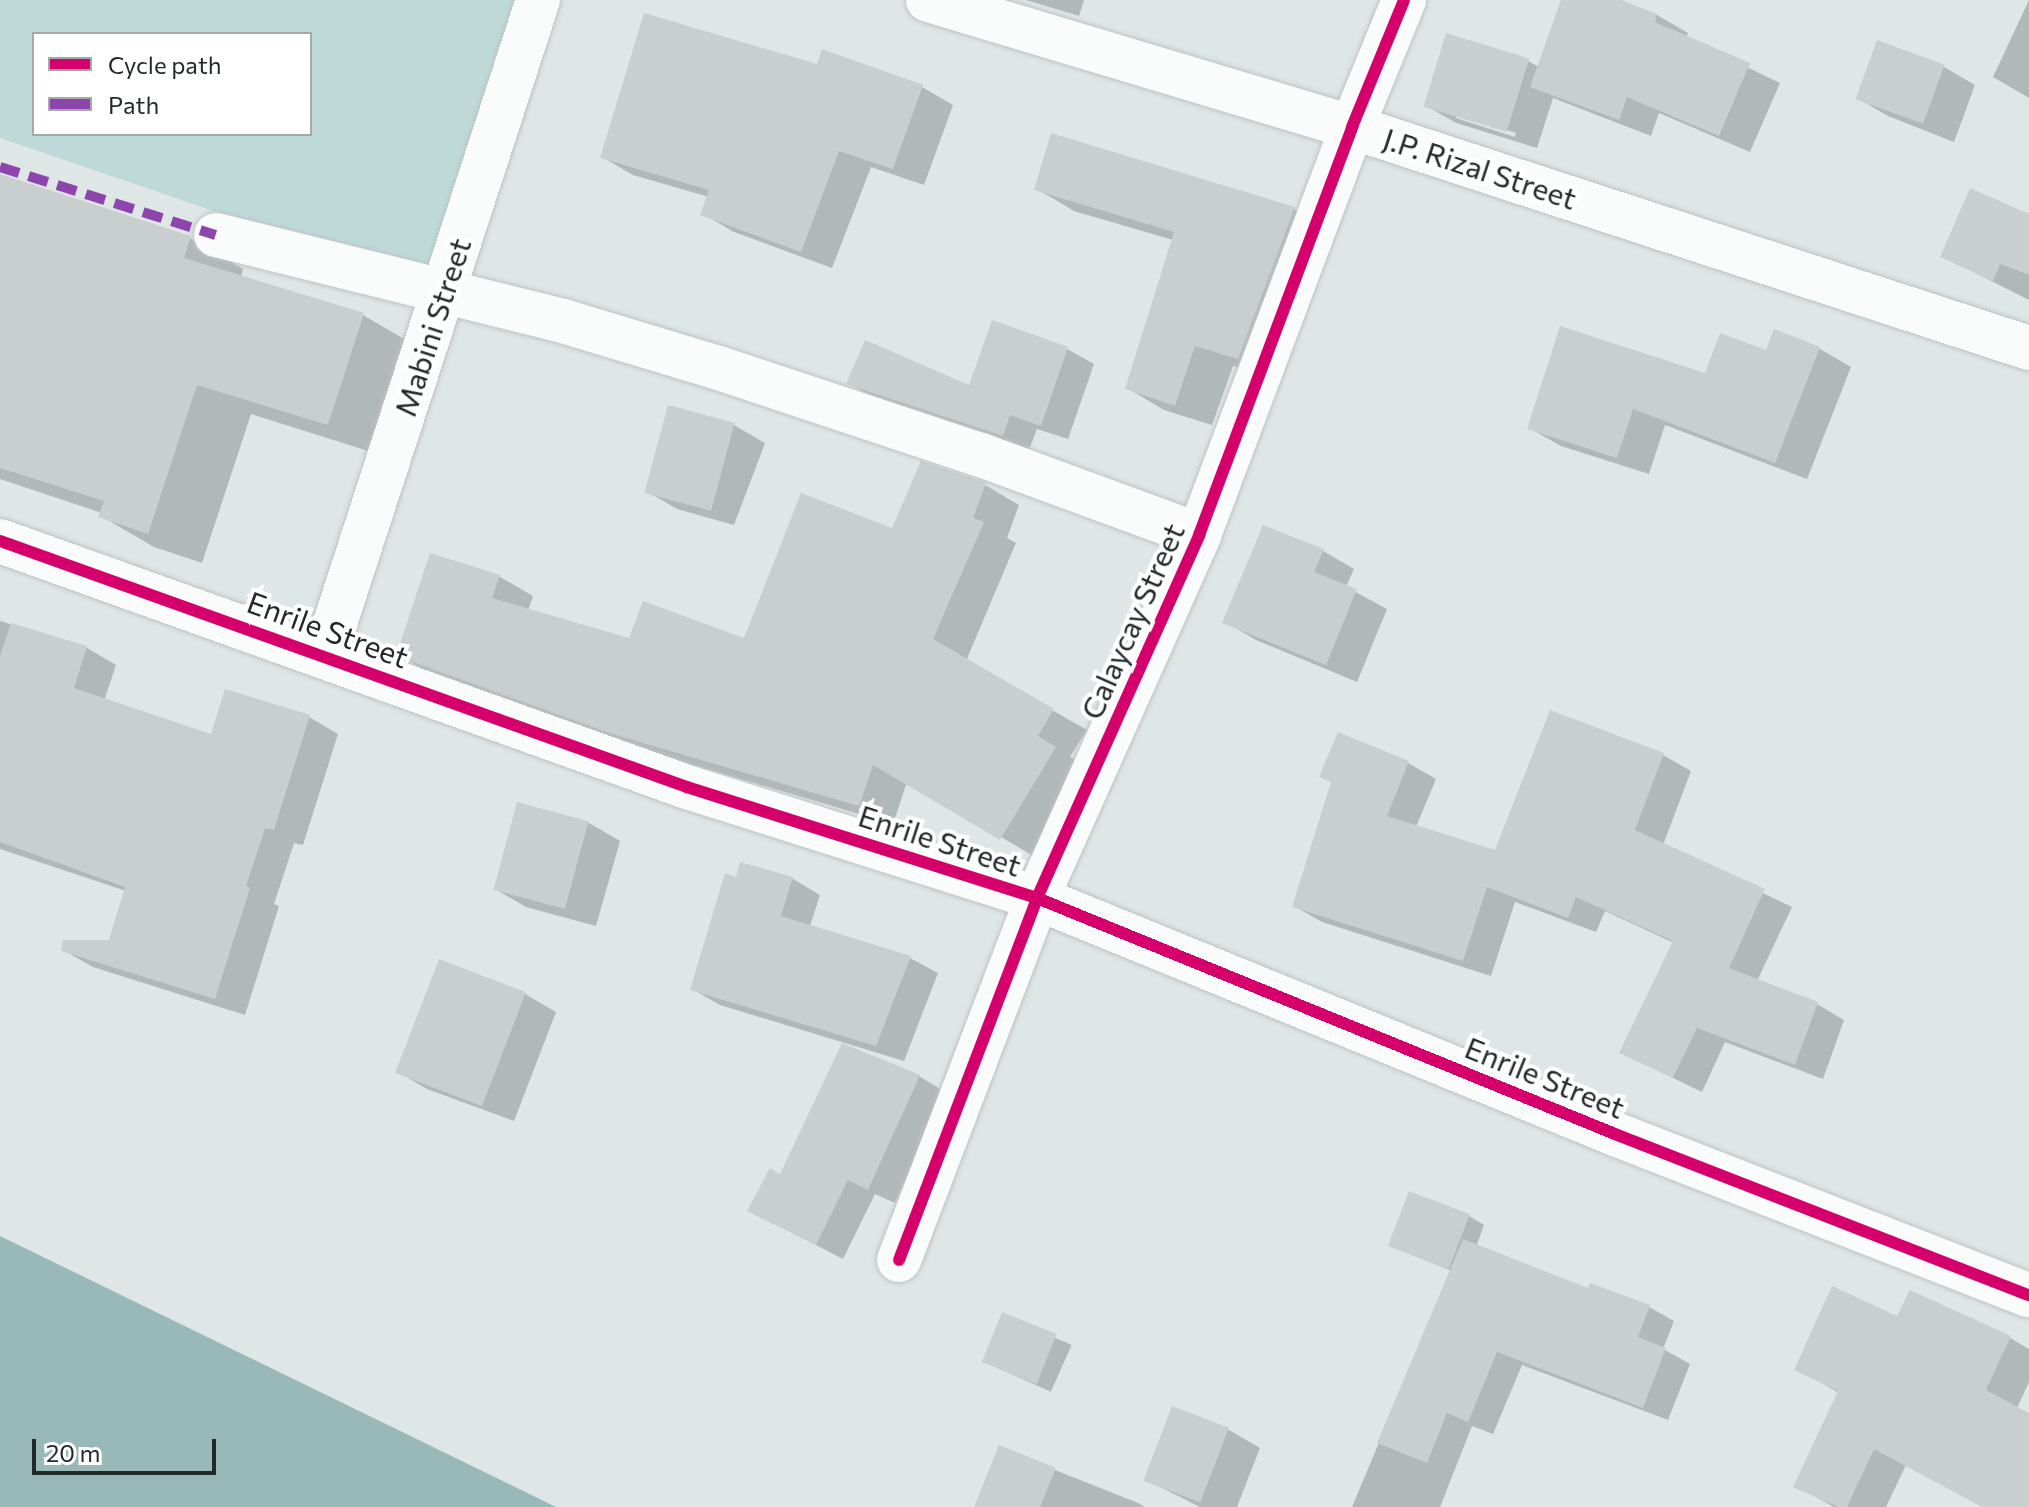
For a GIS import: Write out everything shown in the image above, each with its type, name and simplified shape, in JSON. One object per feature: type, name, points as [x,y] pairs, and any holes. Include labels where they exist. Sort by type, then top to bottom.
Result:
[{"type":"street","name":"Mabini Street","points":[[325,654],[538,0]]},
{"type":"street","name":"J.P. Rizal Street","points":[[928,0],[1352,127],[2029,348]]},
{"type":"street","name":"Calaycay Street","points":[[899,1260],[1037,898],[1199,535],[1352,127],[1404,0]]},
{"type":"street","points":[[216,235],[563,321],[719,368],[981,455],[1199,535]]},
{"type":"street","name":"Enrile Street","points":[[0,541],[325,654],[687,787],[1037,898],[1615,1134],[2029,1295]]},
{"type":"shaded area","points":[[0,0],[519,0],[442,267],[416,280],[0,138]]},
{"type":"shaded area","points":[[0,1236],[556,1507],[0,1507]]},
{"type":"building","points":[[1561,0],[1621,0],[1657,14],[1655,22],[1750,63],[1719,136],[1627,97],[1619,120],[1530,87]]},
{"type":"building","points":[[644,13],[817,64],[822,49],[923,85],[893,169],[839,151],[801,252],[700,215],[709,190],[600,158]]},
{"type":"building","points":[[1446,33],[1529,58],[1507,132],[1423,107]]},
{"type":"building","points":[[1877,40],[1945,65],[1923,124],[1855,99]]},
{"type":"building","points":[[1051,133],[1295,207],[1238,359],[1195,346],[1175,406],[1125,389],[1174,232],[1034,190]]},
{"type":"building","points":[[0,174],[191,236],[184,258],[364,313],[328,425],[197,385],[148,534],[98,517],[104,501],[0,468]]},
{"type":"building","points":[[1970,188],[2029,214],[2029,275],[2000,264],[1993,281],[1940,257]]},
{"type":"building","points":[[992,320],[1068,347],[1041,426],[1010,415],[1003,436],[846,384],[865,340],[969,385]]},
{"type":"building","points":[[1560,326],[1705,373],[1720,333],[1766,350],[1774,329],[1820,347],[1775,463],[1633,409],[1617,458],[1527,429]]},
{"type":"building","points":[[668,405],[735,423],[711,511],[644,493]]},
{"type":"building","points":[[921,461],[986,483],[973,518],[984,522],[933,639],[1054,709],[1038,736],[1056,747],[1000,840],[873,765],[859,806],[612,734],[396,656],[430,553],[500,575],[492,598],[629,638],[643,601],[744,638],[801,493],[892,528]]},
{"type":"building","points":[[1263,525],[1324,549],[1314,572],[1357,589],[1326,665],[1222,623]]},
{"type":"building","points":[[11,623],[87,646],[74,688],[211,734],[225,689],[310,715],[274,830],[265,828],[246,886],[250,888],[215,999],[61,951],[63,940],[109,940],[125,887],[0,842],[0,657]]},
{"type":"building","points":[[1550,710],[1664,753],[1635,830],[1765,889],[1729,968],[1818,1002],[1795,1065],[1697,1028],[1673,1078],[1619,1053],[1673,941],[1576,897],[1568,918],[1487,887],[1463,961],[1292,907],[1331,782],[1319,777],[1338,732],[1409,761],[1387,816],[1495,850]]},
{"type":"building","points":[[517,802],[588,821],[565,909],[493,890]]},
{"type":"building","points":[[740,862],[793,877],[781,916],[911,956],[876,1046],[690,990],[725,873],[736,877]]},
{"type":"building","points":[[439,959],[526,992],[482,1106],[395,1073]]},
{"type":"building","points":[[842,1043],[920,1075],[868,1190],[848,1180],[816,1245],[747,1211],[770,1168],[780,1174]]},
{"type":"building","points":[[1409,1191],[1470,1214],[1449,1269],[1388,1246]]},
{"type":"building","points":[[1463,1239],[1588,1288],[1590,1283],[1650,1305],[1638,1337],[1666,1348],[1643,1408],[1497,1352],[1468,1422],[1447,1413],[1427,1463],[1377,1443]]},
{"type":"building","points":[[1832,1286],[1897,1316],[1910,1290],[2011,1336],[1986,1390],[2029,1413],[2029,1507],[1982,1507],[1874,1449],[1847,1507],[1838,1507],[1793,1487],[1838,1391],[1794,1370]]},
{"type":"building","points":[[1002,1312],[1057,1334],[1036,1384],[982,1362]]},
{"type":"building","points":[[1172,1406],[1229,1428],[1200,1503],[1143,1481]]},
{"type":"building","points":[[999,1445],[1056,1468],[1040,1507],[974,1507]]},
{"type":"marked path","points":[[0,167],[216,235]]},
{"type":"cycle path","points":[[899,1260],[1037,898],[1199,535],[1352,127],[1404,0]]},
{"type":"cycle path","points":[[0,541],[687,787],[1037,898],[1615,1134],[2029,1295]]}]
